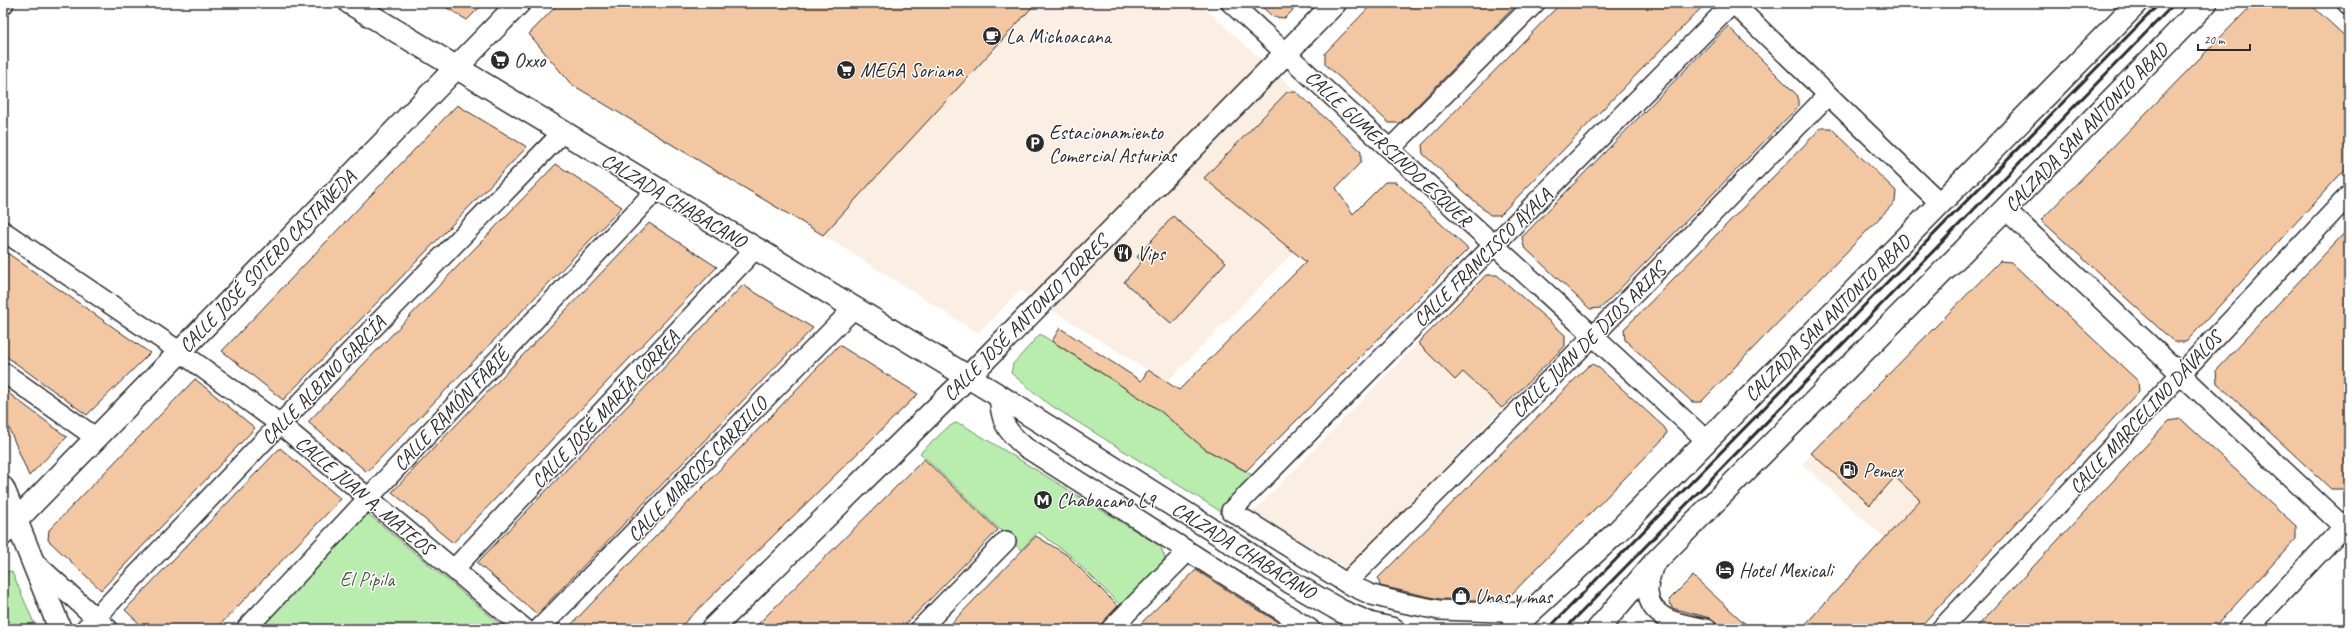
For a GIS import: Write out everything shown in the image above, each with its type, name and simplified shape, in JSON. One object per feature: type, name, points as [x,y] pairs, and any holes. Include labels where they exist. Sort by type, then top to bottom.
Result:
[{"type":"main road","name":"CALZADA CHABACANO","points":[[350,3],[1029,414],[1292,583],[1342,611],[1371,624],[1393,629]]},
{"type":"main road","name":"CALLE JOSÉ SOTERO CASTAÑEDA","points":[[10,528],[95,437],[519,3]]},
{"type":"main road","name":"CALLE JOSÉ ANTONIO TORRES","points":[[712,629],[968,377],[1335,3]]},
{"type":"main road","name":"CALZADA SAN ANTONIO ABAD","points":[[1512,629],[1532,613],[1617,532],[2137,3]]},
{"type":"main road","name":"CALZADA SAN ANTONIO ABAD","points":[[1598,629],[1654,563],[2005,209],[2206,3]]},
{"type":"main road","points":[[4,493],[10,528],[32,560],[60,629]]},
{"type":"street","name":"CALLE GUMERSINDO ESQUER","points":[[1231,3],[1594,335],[1706,440]]},
{"type":"street","points":[[1390,149],[1535,3]]},
{"type":"street","points":[[1733,3],[1940,203]]},
{"type":"street","name":"CALLE FRANCISCO AYALA","points":[[1231,512],[1733,3]]},
{"type":"street","name":"CALLE JUAN DE DIOS ARIAS","points":[[1346,583],[1594,335],[1828,94]]},
{"type":"street","name":"CALLE ALBINO GARCÍA","points":[[96,625],[280,424],[563,132]]},
{"type":"street","name":"CALLE RAMÓN FABIÉ","points":[[246,629],[657,189]]},
{"type":"street","name":"CALLE MARCELINO DÁVALOS","points":[[1941,629],[2349,195]]},
{"type":"street","points":[[2005,209],[2180,374],[2347,527],[2248,629]]},
{"type":"street","name":"CALLE JUAN A. MATEOS","points":[[3,231],[179,351],[280,424],[525,629]]},
{"type":"street","name":"CALLE JOSÉ MARÍA CORREA","points":[[454,570],[755,249]]},
{"type":"street","name":"CALLE MARCOS CARRILLO","points":[[539,629],[854,308]]},
{"type":"street","points":[[3,372],[95,437]]},
{"type":"street","name":"CALZADA CHABACANO","points":[[999,396],[1000,416],[1009,433],[1025,447],[1308,629]]},
{"type":"street","name":"CALZADA CHABACANO","points":[[1231,512],[1346,583],[1372,594],[1403,603],[1439,610],[1532,613]]},
{"type":"street","points":[[920,629],[1006,541]]},
{"type":"street","points":[[1111,629],[1187,552]]},
{"type":"street","points":[[32,560],[96,625]]},
{"type":"street","points":[[1654,563],[1648,592],[1655,610],[1670,620],[1707,629]]},
{"type":"shaded area","points":[[779,3],[1199,3],[1361,151],[1361,162],[1336,188],[1344,200],[1167,382],[1020,290],[978,333],[823,235],[657,137]]},
{"type":"shaded area","points":[[1418,343],[1455,380],[1463,372],[1502,408],[1347,569],[1253,512]]},
{"type":"shaded area","points":[[1839,426],[1920,500],[1885,538],[1802,464]]},
{"type":"green space","points":[[1040,334],[1159,410],[1205,449],[1252,475],[1225,503],[1228,516],[1047,403],[1011,373],[1013,364]]},
{"type":"green space","points":[[955,423],[963,425],[1160,546],[1165,557],[1160,569],[1122,607],[1070,555],[1038,532],[1021,550],[920,453],[947,428]]},
{"type":"green space","name":"El Pípila","points":[[367,513],[506,629],[252,629]]},
{"type":"green space","points":[[8,571],[12,572],[34,623],[15,629],[3,626],[3,577]]},
{"type":"building","points":[[439,3],[484,3],[467,20]]},
{"type":"building","name":"MEGA Soriana","points":[[559,3],[1036,3],[823,235],[571,84],[529,34]]},
{"type":"building","points":[[1258,3],[1300,3],[1285,18],[1273,17]]},
{"type":"building","points":[[1373,3],[1518,3],[1400,123],[1389,123],[1325,64],[1325,53]]},
{"type":"building","points":[[1561,3],[1706,3],[1500,215],[1490,215],[1423,154],[1422,145]]},
{"type":"building","points":[[2254,3],[2309,3],[2349,40],[2349,165],[2186,342],[2174,342],[2041,220]]},
{"type":"building","points":[[1728,26],[1798,96],[1798,107],[1601,308],[1590,309],[1524,247],[1522,237]]},
{"type":"building","points":[[1287,92],[1297,92],[1361,151],[1361,162],[1336,188],[1353,214],[1385,182],[1396,182],[1468,249],[1246,471],[1205,449],[1159,410],[1052,341],[1060,328],[1141,381],[1148,370],[1179,390],[1306,262],[1204,178]]},
{"type":"building","points":[[457,105],[527,147],[283,400],[222,351]]},
{"type":"building","points":[[1821,128],[1831,128],[1896,191],[1895,202],[1701,402],[1692,402],[1625,340],[1624,329]]},
{"type":"building","points":[[556,164],[622,207],[367,472],[308,422]]},
{"type":"building","points":[[1173,216],[1226,262],[1172,324],[1124,282],[1142,261],[1137,257]]},
{"type":"building","points":[[649,223],[717,267],[453,543],[392,492]]},
{"type":"building","points":[[2349,228],[2349,483],[2343,489],[2331,489],[2217,383],[2216,370]]},
{"type":"building","points":[[3,250],[150,353],[87,415],[3,354]]},
{"type":"building","points":[[2000,261],[2011,262],[2138,381],[2139,391],[1918,629],[1801,629],[1920,500],[1895,477],[1870,505],[1811,453]]},
{"type":"building","points":[[1486,275],[1497,275],[1565,335],[1565,346],[1502,408],[1463,372],[1455,380],[1418,343]]},
{"type":"building","points":[[743,285],[813,328],[537,614],[477,563]]},
{"type":"building","points":[[839,345],[918,394],[678,629],[567,629]]},
{"type":"building","points":[[1592,364],[1598,367],[1664,427],[1667,432],[1665,437],[1505,601],[1439,599],[1380,586],[1378,578],[1588,366]]},
{"type":"building","points":[[195,379],[255,428],[101,590],[48,540],[49,530]]},
{"type":"building","points":[[3,389],[67,437],[29,476],[3,414]]},
{"type":"building","points":[[2181,419],[2296,526],[2296,539],[2213,629],[1975,629],[2169,421]]},
{"type":"building","points":[[280,448],[341,499],[216,629],[145,629],[125,610]]},
{"type":"building","points":[[924,459],[998,530],[901,629],[753,629]]},
{"type":"building","points":[[1036,536],[1067,555],[1118,606],[1102,623],[1096,629],[946,629]]},
{"type":"building","points":[[1196,570],[1241,599],[1289,629],[1135,629]]},
{"type":"building","points":[[1693,576],[1751,629],[1718,629],[1715,621],[1710,618],[1672,608],[1669,600]]},
{"type":"railway","points":[[1548,629],[2160,3]]},
{"type":"railway","points":[[1565,629],[2175,3]]},
{"type":"place","name":"La Michoacana","points":[[992,36]]},
{"type":"place","name":"Oxxo","points":[[500,60]]},
{"type":"place","name":"MEGA Soriana","points":[[846,70]]},
{"type":"place","name":"Estacionamiento Comercial Asturias","points":[[1035,143]]},
{"type":"place","name":"Vips","points":[[1123,253]]},
{"type":"place","name":"Pemex","points":[[1849,470]]},
{"type":"place","name":"Chabacano L9","points":[[1043,500]]},
{"type":"place","name":"Hotel Mexicali","points":[[1725,570]]},
{"type":"place","name":"Unas y mas","points":[[1461,596]]}]
